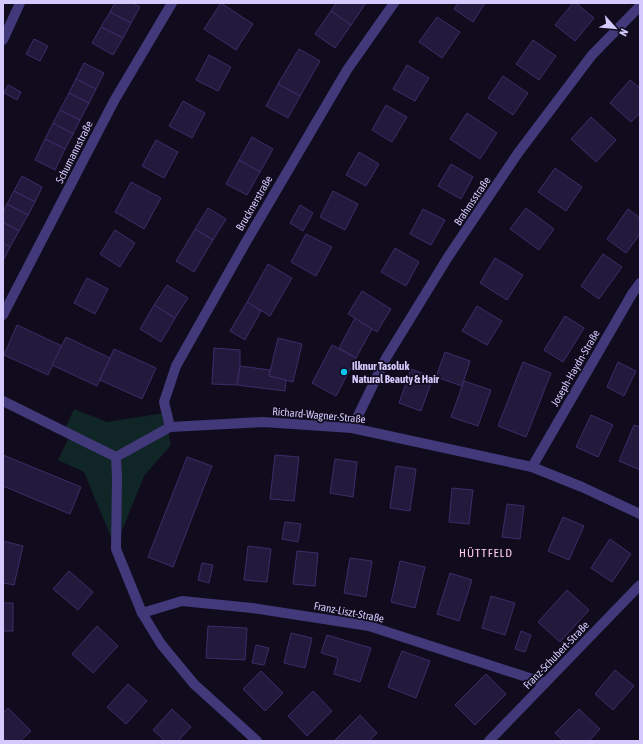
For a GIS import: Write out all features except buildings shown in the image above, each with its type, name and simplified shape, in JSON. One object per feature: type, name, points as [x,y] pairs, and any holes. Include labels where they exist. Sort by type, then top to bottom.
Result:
[{"type":"street","points":[[3,40],[20,3]]},
{"type":"street","name":"Schumannstraße","points":[[3,315],[114,101],[172,3]]},
{"type":"street","name":"Brucknerstraße","points":[[170,427],[164,402],[176,366],[246,242],[343,77],[394,3]]},
{"type":"street","name":"Brahmsstraße","points":[[352,428],[386,358],[448,257],[518,153],[592,55],[640,6]]},
{"type":"street","name":"Joseph-Haydn-Straße","points":[[532,467],[632,294],[640,283]]},
{"type":"street","points":[[3,401],[116,457],[116,549],[142,613],[161,644],[194,684],[257,741]]},
{"type":"street","name":"Richard-Wagner-Straße","points":[[116,457],[170,427],[263,422],[352,428],[532,467],[582,487],[640,514]]},
{"type":"street","name":"Franz-Schubert-Straße","points":[[489,741],[640,586]]},
{"type":"street","name":"Franz-Liszt-Straße","points":[[142,613],[182,602],[252,608],[369,626],[546,683]]},
{"type":"green space","points":[[74,409],[107,422],[164,413],[167,426],[116,455],[65,429]]},
{"type":"green space","points":[[168,431],[171,445],[144,476],[119,538],[118,458]]},
{"type":"green space","points":[[71,434],[116,457],[116,549],[84,472],[58,460]]},
{"type":"place","name":"Ilknur Tasoluk Natural Beauty & Hair","points":[[344,372]]},
{"type":"district","name":"HÜTTFELD","points":[[486,553]]}]
